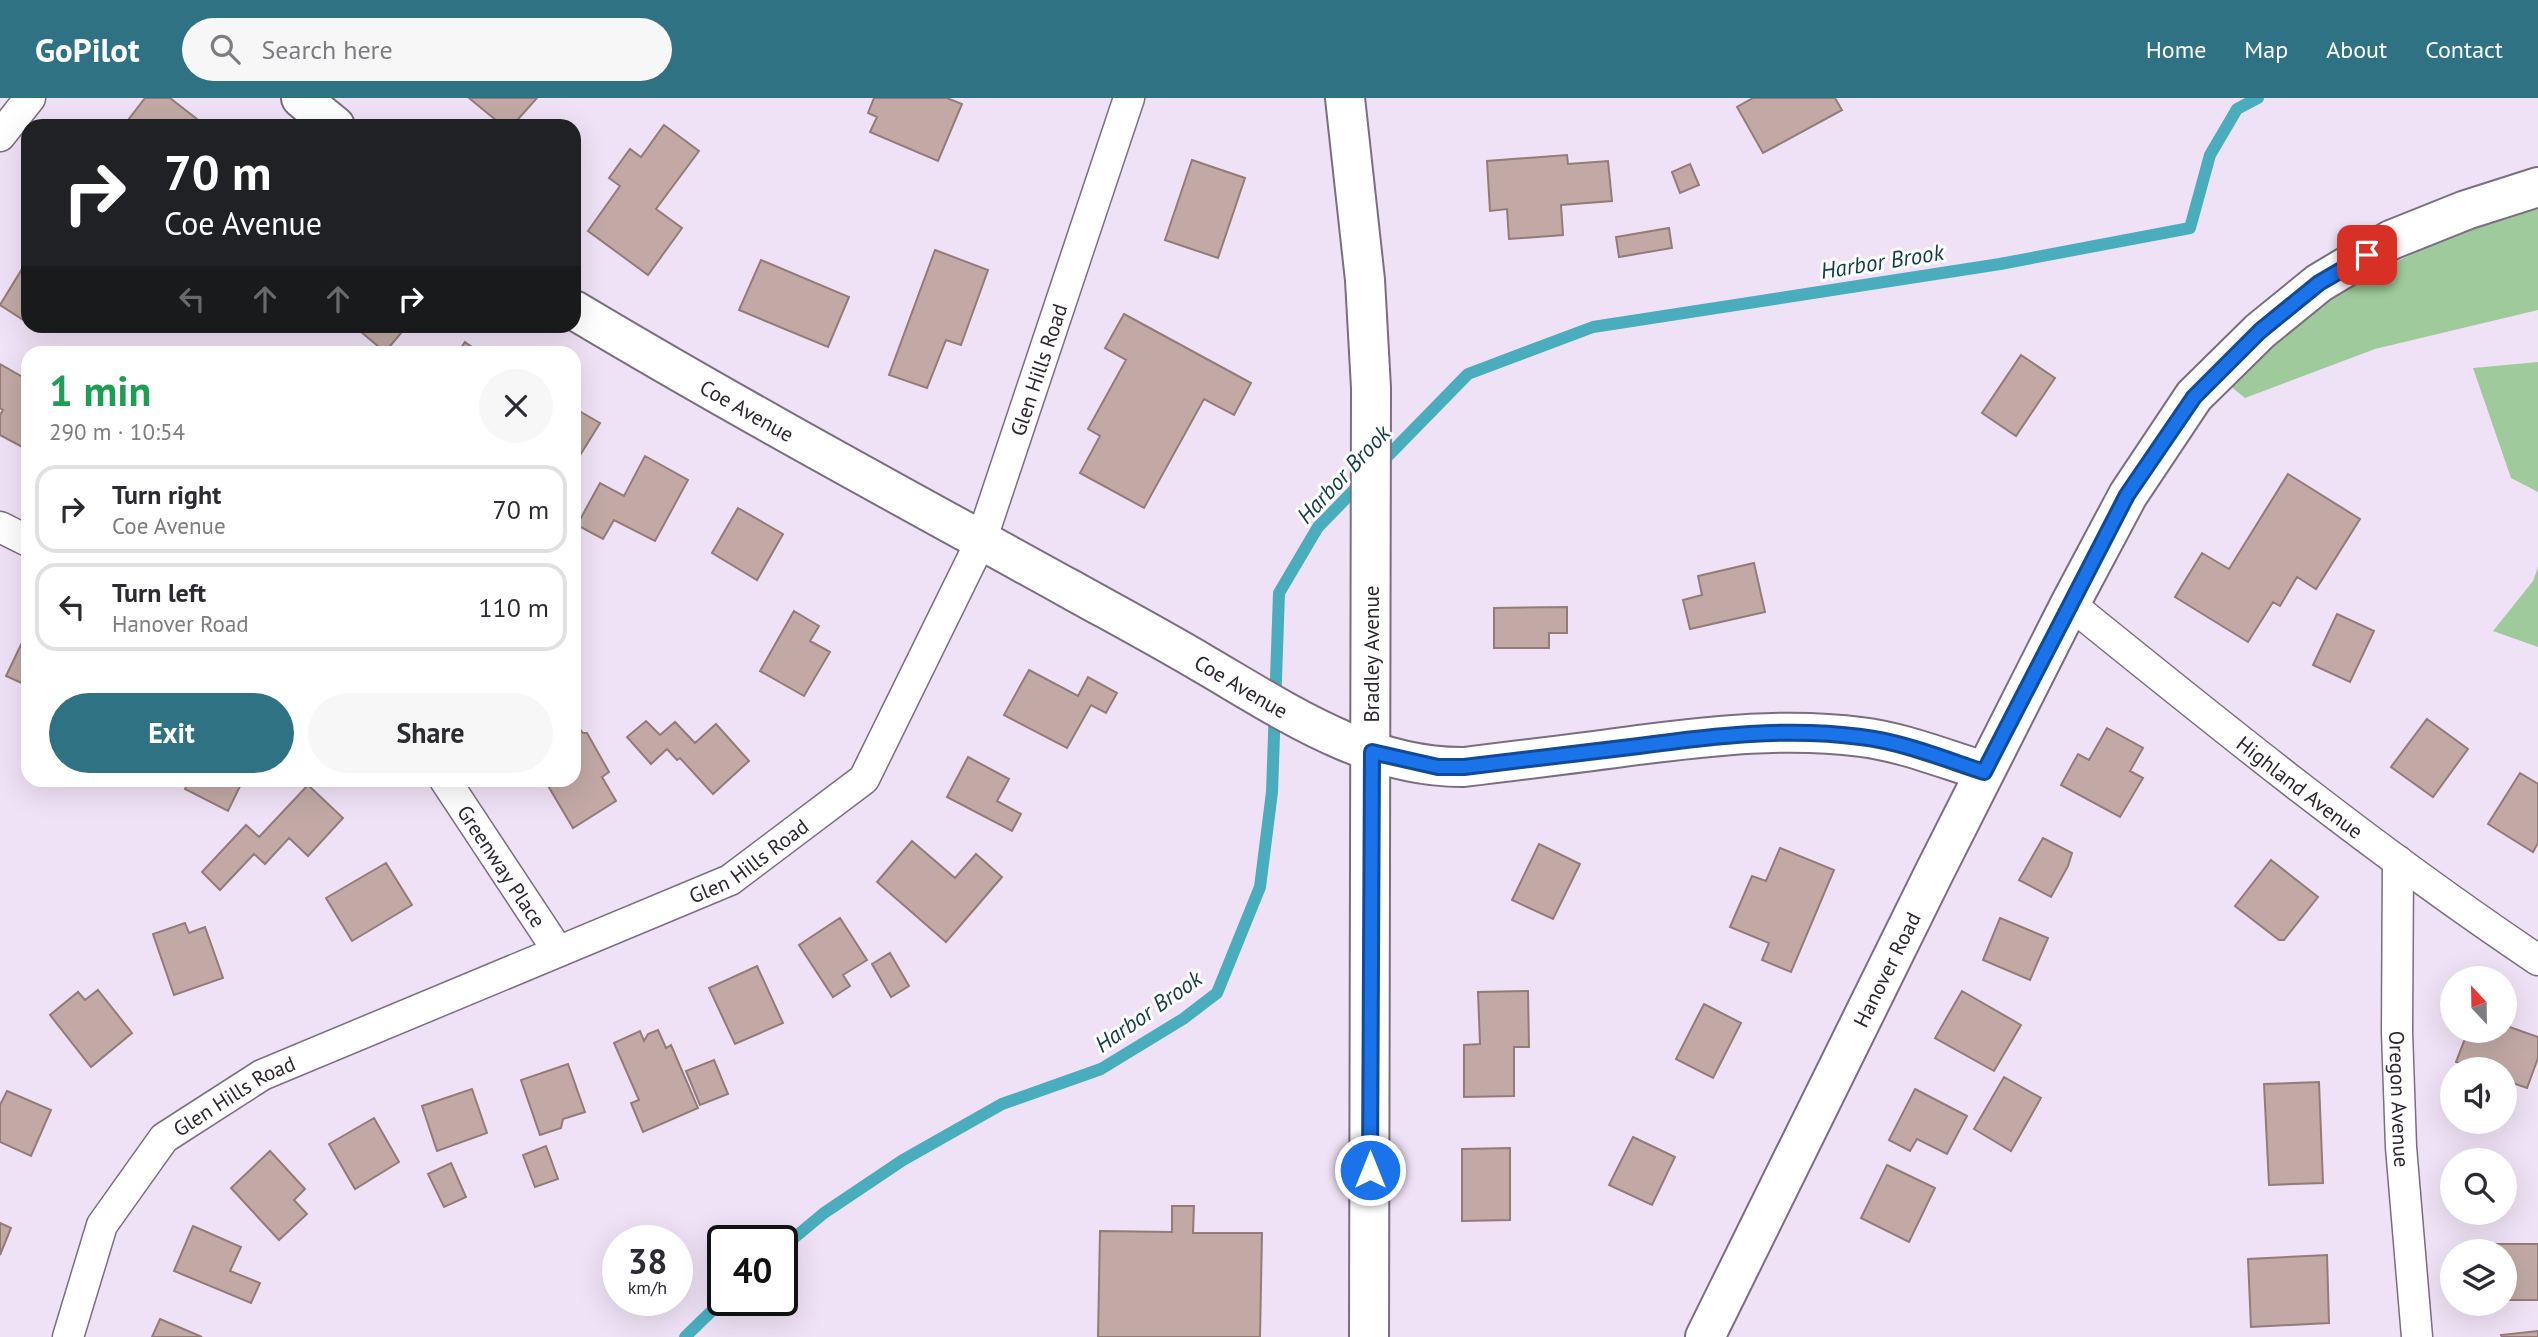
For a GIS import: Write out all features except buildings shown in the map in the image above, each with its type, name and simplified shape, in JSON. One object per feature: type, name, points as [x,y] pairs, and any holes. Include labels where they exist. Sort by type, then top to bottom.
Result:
[{"type":"street","points":[[0,136],[30,98]]},
{"type":"street","points":[[301,98],[326,119]]},
{"type":"street","name":"Glen Hills Road","points":[[68,1337],[102,1226],[164,1138],[262,1075],[730,880],[864,779],[981,541],[1129,98]]},
{"type":"street","name":"Bradley Avenue","points":[[1345,98],[1366,280],[1371,388],[1369,1337]]},
{"type":"street","name":"Hanover Road","points":[[1705,1337],[2070,604],[2127,495],[2194,397],[2260,331],[2319,283],[2391,240],[2466,210],[2538,187]]},
{"type":"street","name":"Coe Avenue","points":[[581,314],[721,396],[1171,645],[1315,729],[1372,752],[1438,767],[1464,767],[1675,741],[1807,731],[1894,743],[1984,772]]},
{"type":"street","points":[[0,527],[21,538]]},
{"type":"street","name":"Highland Avenue","points":[[2070,604],[2290,780],[2398,861],[2538,960]]},
{"type":"street","name":"Greenway Place","points":[[450,787],[558,951]]},
{"type":"street","name":"Oregon Avenue","points":[[2398,861],[2397,1031],[2401,1147],[2417,1337]]},
{"type":"green space","points":[[2538,208],[2538,310],[2375,349],[2245,398],[2224,381],[2331,294],[2469,226]]},
{"type":"green space","points":[[2538,362],[2538,492],[2511,478],[2473,368]]},
{"type":"green space","points":[[2538,567],[2538,647],[2493,631],[2533,581]]},
{"type":"waterway","name":"Harbor Brook","points":[[1379,465],[1468,374],[1593,327],[2000,264],[2190,228],[2210,155],[2237,109],[2258,98]]},
{"type":"waterway","name":"Harbor Brook","points":[[798,1235],[824,1213],[903,1160],[1002,1104],[1101,1069],[1183,1019],[1217,993],[1260,887],[1272,792],[1279,593],[1318,527],[1361,483]]},
{"type":"waterway","name":"Harbor Brook","points":[[685,1337],[707,1316]]},
{"type":"route","points":[[1370,1170],[1372,752],[1438,767],[1464,767],[1675,741],[1807,731],[1894,743],[1984,772],[2127,495],[2194,397],[2260,331],[2319,283],[2367,255]]}]
